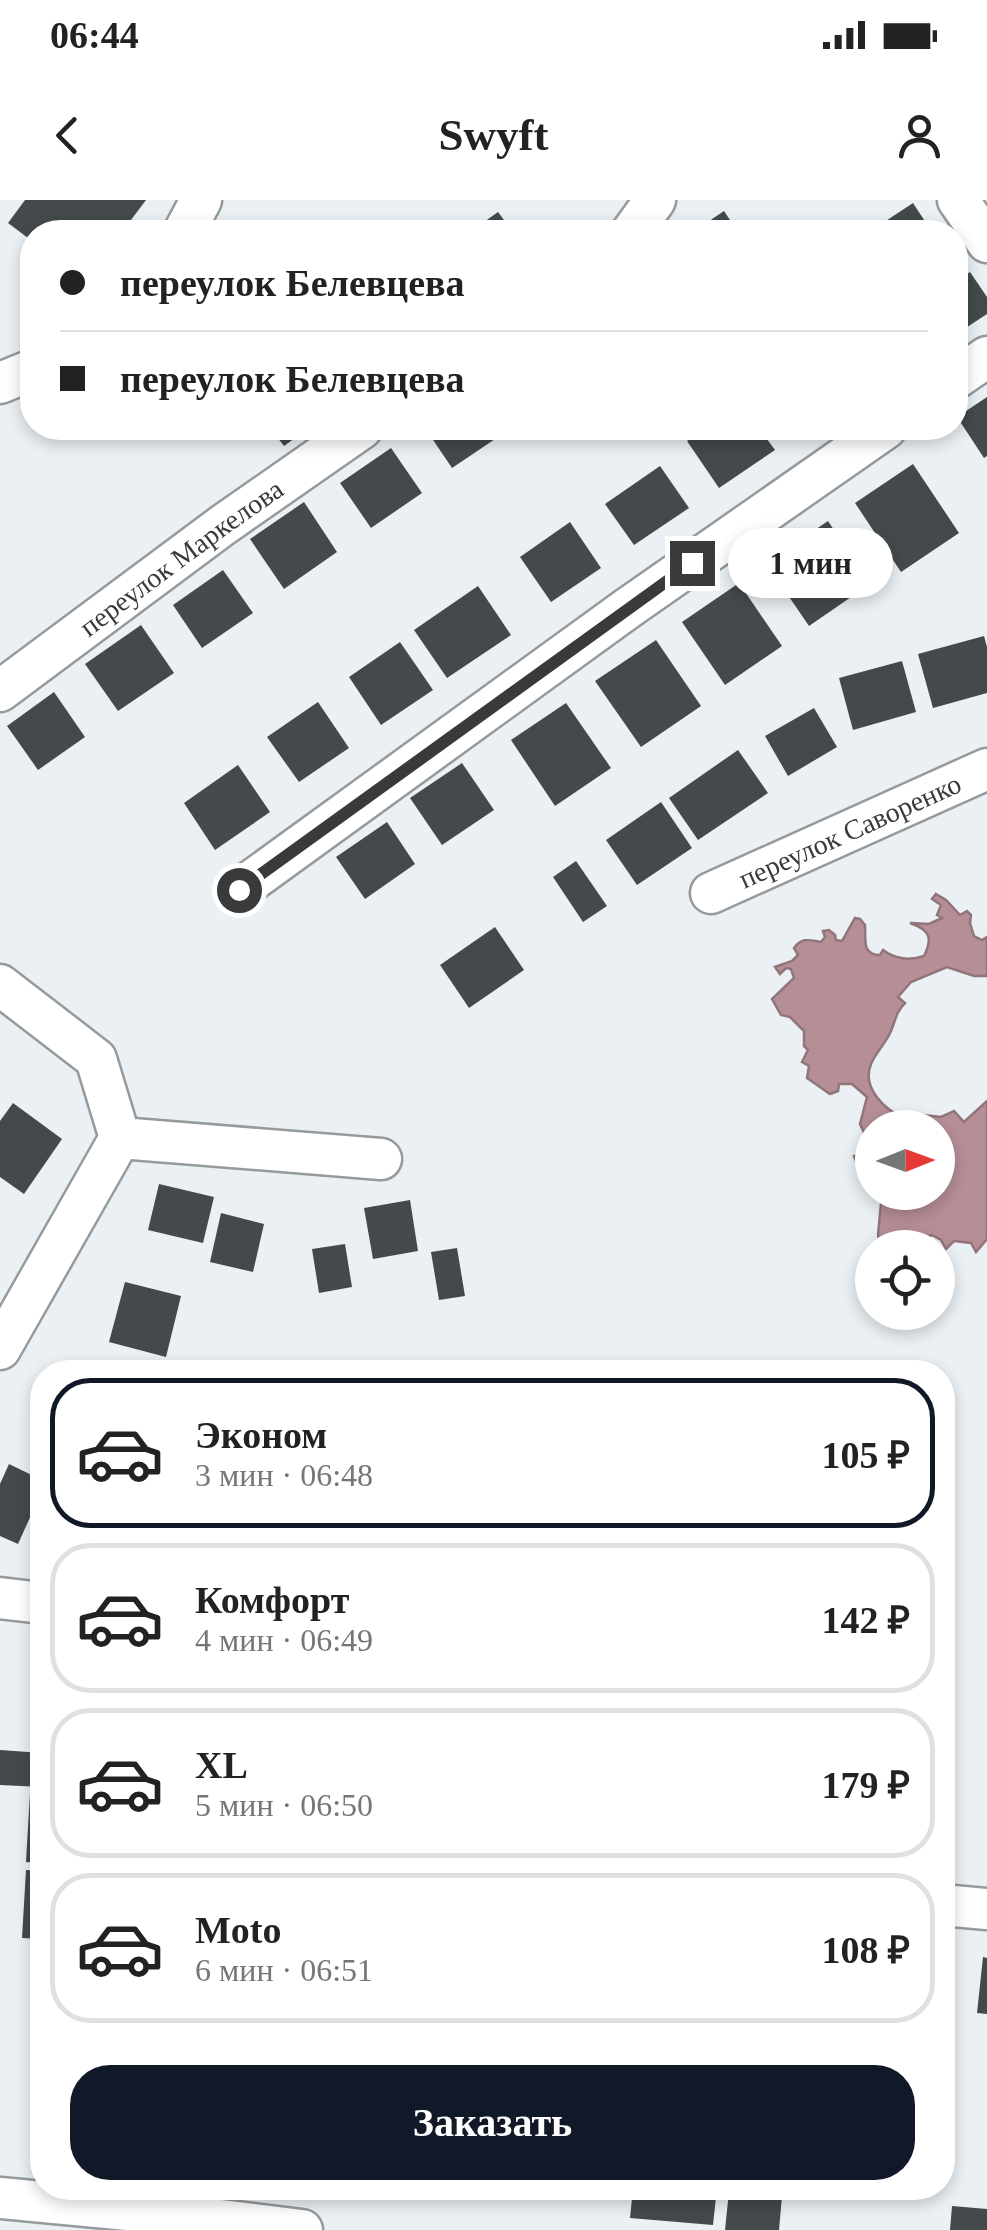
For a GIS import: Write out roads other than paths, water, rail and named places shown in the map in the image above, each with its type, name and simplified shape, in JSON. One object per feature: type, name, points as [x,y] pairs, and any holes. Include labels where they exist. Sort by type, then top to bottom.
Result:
[{"type":"street","points":[[958,200],[987,242]]},
{"type":"street","name":"переулок Маркелова","points":[[0,691],[345,440]]},
{"type":"street","points":[[239,890],[628,608],[869,440]]},
{"type":"street","name":"переулок Саворенко","points":[[711,893],[987,769]]},
{"type":"street","points":[[0,986],[96,1059],[120,1138],[0,1348]]},
{"type":"street","points":[[120,1138],[381,1159]]},
{"type":"street","points":[[0,1598],[30,1602]]},
{"type":"street","points":[[955,1905],[987,1909]]},
{"type":"street","points":[[0,2198],[180,2211],[302,2230]]}]
